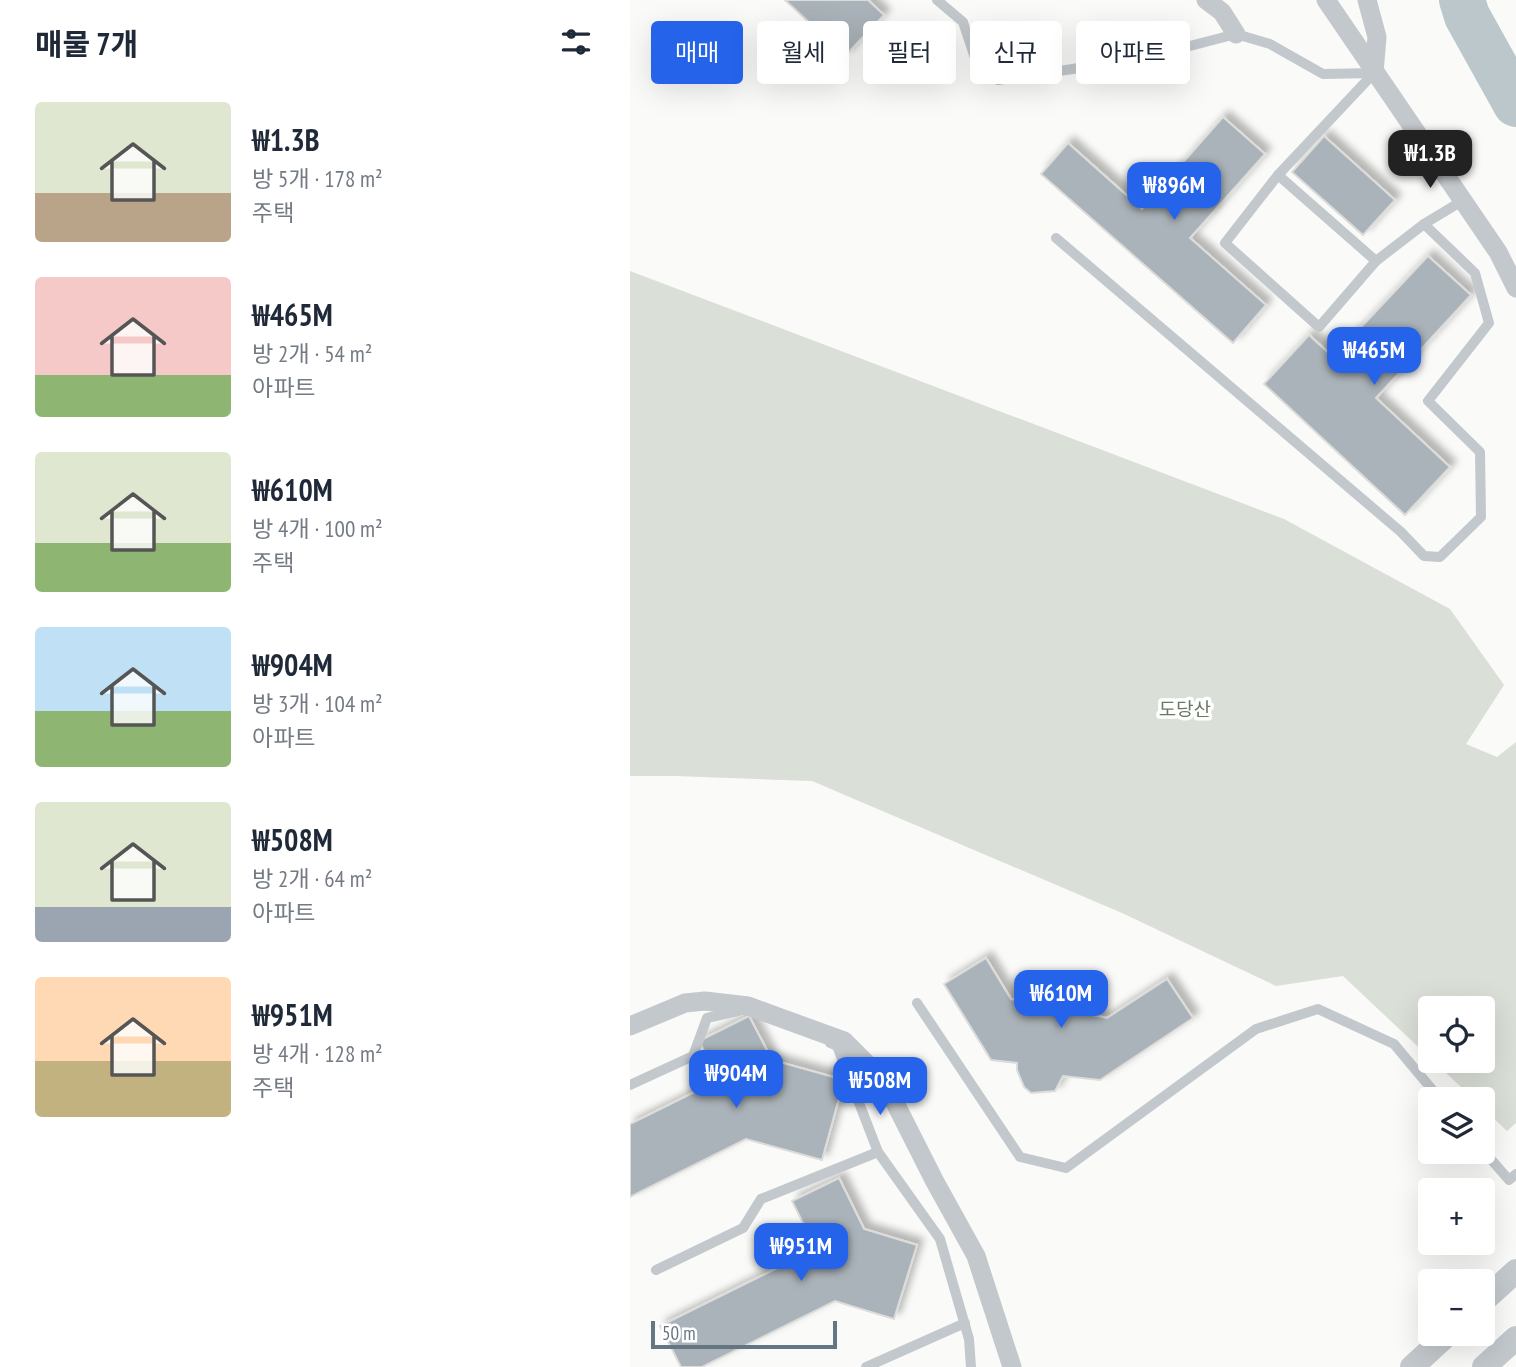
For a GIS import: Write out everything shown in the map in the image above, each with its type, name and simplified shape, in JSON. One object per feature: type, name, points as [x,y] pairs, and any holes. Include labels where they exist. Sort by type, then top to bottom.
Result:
[{"type":"street","points":[[1206,0],[1222,12],[1237,34]]},
{"type":"street","points":[[1326,0],[1497,252],[1516,288]]},
{"type":"street","points":[[1367,0],[1377,37],[1374,73]]},
{"type":"street","points":[[630,1026],[685,1003],[705,1001],[748,1006],[844,1041],[884,1082],[976,1256],[1012,1367]]},
{"type":"street","points":[[1495,1290],[1516,1271]]},
{"type":"street","points":[[1484,1367],[1516,1338]]},
{"type":"street","points":[[1412,1367],[1435,1346]]},
{"type":"lane","points":[[937,0],[963,22],[979,70],[998,80],[1140,60],[1237,34],[1270,44],[1323,74],[1374,73]]},
{"type":"lane","points":[[1374,73],[1278,175],[1225,243],[1319,327],[1376,261],[1424,224],[1462,201]]},
{"type":"lane","points":[[1278,175],[1376,261]]},
{"type":"lane","points":[[1056,238],[1401,532],[1424,556],[1440,557],[1481,517],[1480,452],[1428,401],[1489,323],[1475,273],[1424,224]]},
{"type":"lane","points":[[917,1003],[1020,1157],[1066,1168],[1256,1029],[1318,1009],[1394,1044],[1430,1087]]},
{"type":"lane","points":[[630,1085],[693,1056],[707,1018],[731,1012],[750,1011],[837,1046],[877,1152],[940,1239],[970,1339],[971,1367]]},
{"type":"lane","points":[[656,1270],[743,1228],[761,1199],[877,1152]]},
{"type":"lane","points":[[1495,1164],[1509,1180],[1516,1174]]},
{"type":"lane","points":[[866,1367],[965,1323]]},
{"type":"green space","name":"도당산","points":[[630,271],[1284,519],[1450,609],[1504,685],[1466,744],[1497,757],[1516,742],[1516,1123],[1507,1131],[1495,1119],[1495,1087],[1461,1087],[1446,1073],[1495,1073],[1495,996],[1418,996],[1418,1047],[1343,976],[1276,986],[1122,913],[812,781],[630,776]]},
{"type":"building","points":[[785,0],[868,0],[884,15],[878,21],[863,21],[863,37],[849,52],[849,21],[808,21]]},
{"type":"building","points":[[1223,117],[1265,154],[1190,238],[1266,305],[1233,343],[1041,174],[1068,143],[1142,209]]},
{"type":"building","points":[[1324,136],[1395,200],[1363,235],[1292,172]]},
{"type":"building","points":[[1428,256],[1471,295],[1376,398],[1450,467],[1405,515],[1264,384],[1309,335],[1333,357]]},
{"type":"building","points":[[986,958],[1011,999],[1107,1018],[1167,979],[1193,1018],[1100,1080],[1063,1076],[1055,1091],[1031,1093],[1024,1087],[1017,1063],[991,1060],[944,984]]},
{"type":"building","points":[[749,1016],[772,1060],[844,1080],[822,1160],[746,1139],[630,1197],[630,1124],[719,1080],[699,1041]]},
{"type":"building","points":[[839,1178],[864,1229],[917,1245],[894,1319],[835,1301],[702,1367],[681,1367],[660,1326],[816,1249],[792,1201]]},
{"type":"waterway","points":[[1462,0],[1467,16],[1516,104]]}]
